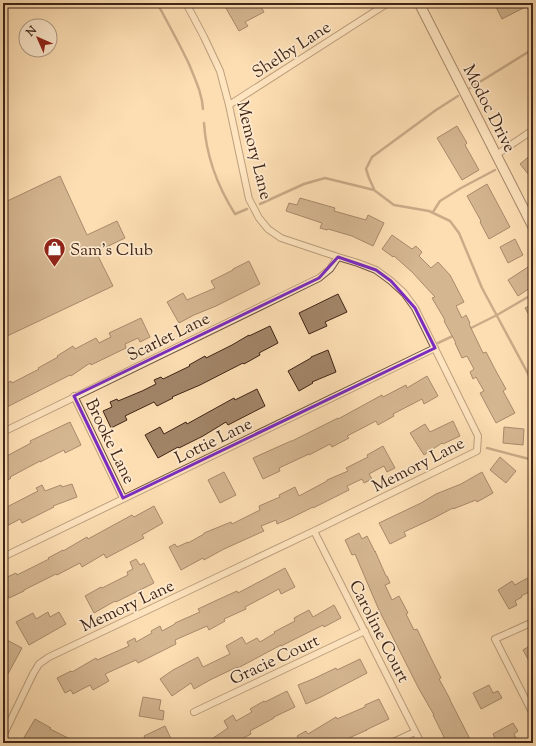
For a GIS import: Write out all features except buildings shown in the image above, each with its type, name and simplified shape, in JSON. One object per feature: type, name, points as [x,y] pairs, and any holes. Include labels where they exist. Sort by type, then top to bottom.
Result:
[{"type":"street","name":"Memory Lane","points":[[3,736],[33,674],[39,664],[49,657],[314,531],[477,451],[478,436],[415,308],[404,293],[376,270],[281,238],[268,229],[259,218],[249,199],[229,105],[220,71],[186,3]]},
{"type":"street","name":"Shelby Lane","points":[[229,105],[388,3]]},
{"type":"street","name":"Modoc Drive","points":[[419,3],[533,227]]},
{"type":"street","points":[[496,155],[533,130]]},
{"type":"street","name":"Scarlet Lane","points":[[3,432],[74,396],[319,278],[330,269],[338,257]]},
{"type":"street","name":"Lottie Lane","points":[[3,557],[434,348]]},
{"type":"street","name":"Brooke Lane","points":[[74,396],[124,498]]},
{"type":"street","name":"Caroline Court","points":[[314,531],[421,743]]},
{"type":"street","points":[[533,622],[495,639],[533,714]]},
{"type":"street","name":"Gracie Court","points":[[194,712],[365,631]]},
{"type":"street","points":[[391,743],[415,732]]},
{"type":"highlighted area","points":[[338,257],[376,270],[391,281],[415,308],[435,348],[123,498],[74,396],[319,278]]},
{"type":"waterway","points":[[157,3],[189,64],[200,92],[203,109]]},
{"type":"waterway","points":[[470,88],[533,49]]},
{"type":"waterway","points":[[374,189],[366,169],[372,157],[436,110],[458,96]]},
{"type":"waterway","points":[[204,123],[210,159],[223,193],[235,214],[247,209]]},
{"type":"waterway","points":[[433,212],[440,201],[495,170]]},
{"type":"waterway","points":[[260,204],[304,184],[325,178],[374,190],[394,205],[429,211],[450,221],[459,233],[482,288],[533,383]]},
{"type":"waterway","points":[[469,329],[533,294]]},
{"type":"waterway","points":[[438,343],[455,335]]},
{"type":"waterway","points":[[487,448],[533,460]]},
{"type":"place","name":"Sam's Club","points":[[54,268]]}]
